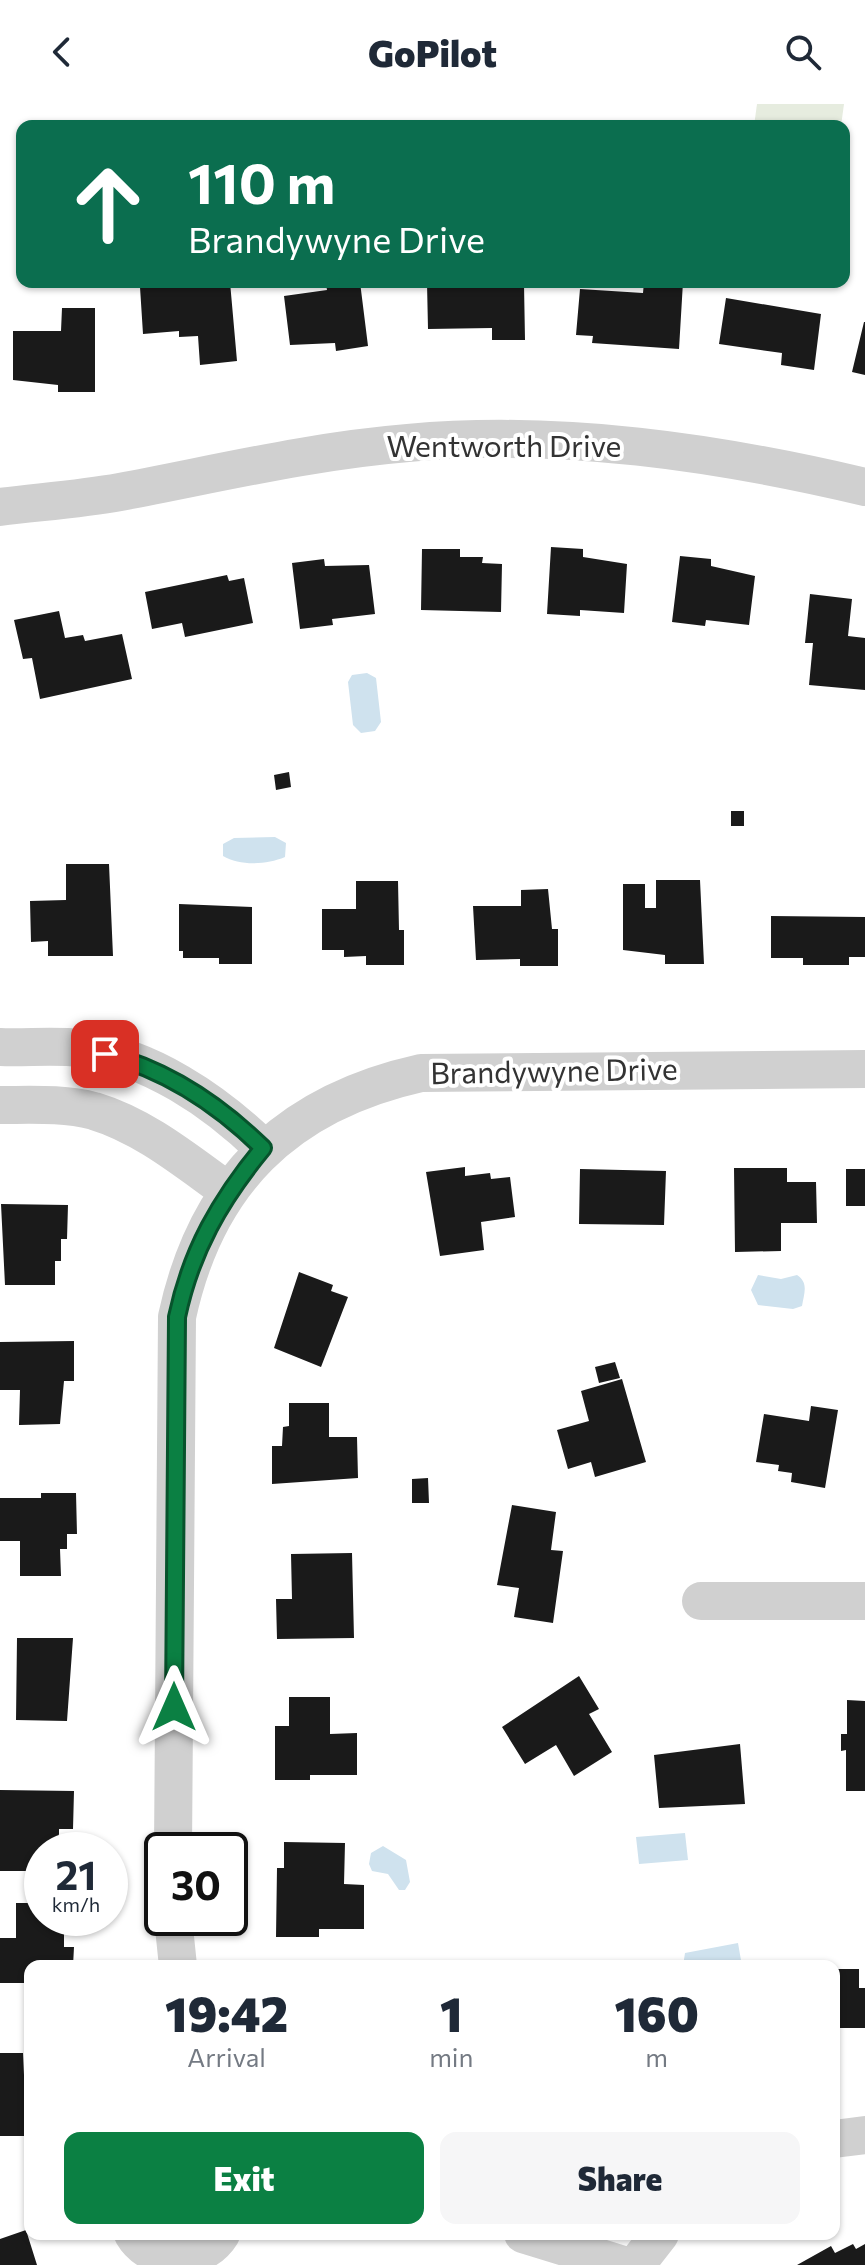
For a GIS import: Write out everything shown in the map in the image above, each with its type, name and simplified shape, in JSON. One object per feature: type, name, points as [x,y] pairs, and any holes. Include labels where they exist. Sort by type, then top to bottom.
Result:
[{"type":"street","name":"Wentworth Drive","points":[[0,507],[118,492],[304,455],[443,441],[580,443],[674,451],[757,463],[865,487]]},
{"type":"street","points":[[0,1047],[82,1048],[129,1060],[206,1101],[239,1124],[263,1148]]},
{"type":"street","name":"Brandywyne Drive","points":[[173,1832],[177,1317],[192,1259],[228,1191],[263,1148],[325,1105],[382,1081],[421,1073],[865,1069]]},
{"type":"street","points":[[0,1105],[50,1105],[94,1111],[170,1149],[228,1191]]},
{"type":"street","points":[[701,1601],[865,1601]]},
{"type":"street","points":[[175,1936],[177,1960]]},
{"type":"street","points":[[840,2138],[865,2135]]},
{"type":"street","points":[[139,2240],[149,2251],[177,2258],[192,2257],[206,2250],[215,2240]]},
{"type":"street","points":[[542,2240],[623,2265]]},
{"type":"street","points":[[636,2265],[655,2240]]},
{"type":"shaded area","points":[[757,104],[844,104],[842,120],[755,120]]},
{"type":"water","points":[[367,673],[376,678],[381,722],[375,731],[361,733],[353,725],[348,682],[352,675]]},
{"type":"water","points":[[275,837],[286,843],[285,857],[253,863],[237,862],[223,856],[223,844],[234,838]]},
{"type":"water","points":[[758,1275],[781,1279],[797,1275],[804,1285],[802,1306],[793,1309],[758,1305],[751,1290]]},
{"type":"water","points":[[685,1833],[688,1860],[639,1864],[636,1837]]},
{"type":"water","points":[[383,1846],[406,1860],[410,1882],[405,1890],[399,1890],[388,1874],[372,1871],[369,1864],[371,1853]]},
{"type":"water","points":[[738,1943],[741,1960],[684,1960],[685,1953]]},
{"type":"building","points":[[140,288],[231,288],[237,361],[200,365],[198,336],[179,337],[179,331],[143,334]]},
{"type":"building","points":[[361,288],[368,346],[336,351],[335,343],[290,345],[284,296]]},
{"type":"building","points":[[427,288],[524,288],[525,340],[492,340],[492,328],[428,329]]},
{"type":"building","points":[[643,288],[683,288],[679,349],[592,343],[593,336],[576,335],[580,289],[643,293]]},
{"type":"building","points":[[726,298],[821,314],[814,370],[781,365],[782,353],[719,344]]},
{"type":"building","points":[[62,308],[95,308],[95,392],[58,392],[58,385],[13,380],[13,331],[61,331]]},
{"type":"building","points":[[865,322],[865,375],[852,372]]},
{"type":"building","points":[[551,547],[583,549],[583,557],[627,564],[624,613],[580,610],[580,616],[547,614]]},
{"type":"building","points":[[422,549],[460,549],[460,557],[483,557],[482,563],[502,564],[501,612],[421,610]]},
{"type":"building","points":[[680,556],[711,559],[711,566],[755,576],[749,625],[706,620],[705,626],[672,622]]},
{"type":"building","points":[[324,559],[325,566],[369,565],[375,614],[332,619],[333,625],[300,629],[292,563]]},
{"type":"building","points":[[227,575],[229,581],[244,578],[253,623],[185,637],[182,623],[152,629],[145,592]]},
{"type":"building","points":[[810,594],[852,599],[848,636],[865,638],[865,690],[809,685],[813,643],[805,643]]},
{"type":"building","points":[[59,611],[65,638],[83,635],[85,641],[122,634],[132,679],[40,699],[32,658],[23,659],[14,620]]},
{"type":"building","points":[[289,772],[291,787],[276,790],[274,775]]},
{"type":"building","points":[[731,811],[744,811],[744,826],[731,826]]},
{"type":"building","points":[[66,864],[109,864],[113,956],[48,956],[48,941],[31,942],[30,901],[66,900]]},
{"type":"building","points":[[656,880],[700,880],[704,964],[665,964],[665,955],[623,950],[623,884],[645,884],[645,908],[656,908]]},
{"type":"building","points":[[356,881],[398,881],[399,930],[404,930],[404,965],[366,965],[366,956],[344,957],[344,950],[322,950],[322,909],[356,909]]},
{"type":"building","points":[[548,889],[552,929],[558,929],[558,966],[520,966],[520,959],[476,960],[473,906],[521,906],[521,890]]},
{"type":"building","points":[[179,904],[252,907],[252,964],[219,964],[219,958],[183,958],[183,951],[179,951]]},
{"type":"building","points":[[771,916],[865,917],[865,957],[849,957],[849,965],[803,965],[803,958],[771,958]]},
{"type":"building","points":[[465,1167],[465,1176],[490,1173],[491,1179],[510,1177],[515,1217],[481,1222],[484,1250],[440,1256],[426,1172]]},
{"type":"building","points":[[734,1168],[787,1168],[787,1182],[816,1182],[817,1223],[781,1223],[781,1251],[735,1252]]},
{"type":"building","points":[[580,1169],[666,1171],[664,1225],[579,1224]]},
{"type":"building","points":[[846,1169],[865,1169],[865,1206],[846,1206]]},
{"type":"building","points":[[1,1204],[68,1205],[67,1239],[61,1239],[61,1261],[55,1261],[55,1285],[5,1285]]},
{"type":"building","points":[[299,1272],[333,1285],[331,1291],[348,1297],[321,1367],[274,1348]]},
{"type":"building","points":[[74,1341],[74,1381],[64,1381],[60,1424],[19,1425],[20,1390],[0,1390],[0,1342]]},
{"type":"building","points":[[615,1362],[620,1378],[599,1383],[595,1367]]},
{"type":"building","points":[[622,1379],[646,1462],[595,1477],[591,1462],[568,1469],[557,1430],[589,1421],[581,1391]]},
{"type":"building","points":[[289,1403],[329,1403],[329,1437],[357,1437],[358,1478],[272,1484],[272,1446],[282,1446],[283,1427],[289,1426]]},
{"type":"building","points":[[811,1406],[838,1410],[825,1488],[791,1482],[792,1473],[778,1471],[779,1465],[756,1462],[764,1414],[809,1421]]},
{"type":"building","points":[[428,1478],[429,1503],[412,1503],[412,1479]]},
{"type":"building","points":[[41,1493],[76,1493],[77,1534],[67,1534],[67,1549],[60,1549],[61,1576],[20,1576],[20,1541],[0,1541],[0,1498],[41,1498]]},
{"type":"building","points":[[512,1505],[556,1512],[551,1550],[563,1551],[553,1623],[514,1617],[519,1588],[497,1585]]},
{"type":"building","points":[[352,1553],[354,1638],[277,1639],[276,1599],[292,1599],[291,1554]]},
{"type":"building","points":[[17,1638],[73,1638],[67,1721],[16,1720]]},
{"type":"building","points":[[579,1676],[599,1709],[589,1714],[612,1752],[574,1776],[556,1745],[525,1764],[502,1727]]},
{"type":"building","points":[[289,1697],[330,1697],[330,1734],[357,1733],[357,1775],[310,1775],[310,1780],[275,1780],[275,1726],[289,1726]]},
{"type":"building","points":[[847,1700],[865,1701],[865,1791],[846,1791],[846,1750],[841,1751],[841,1734],[847,1734]]},
{"type":"building","points":[[740,1744],[745,1804],[659,1808],[654,1755]]},
{"type":"building","points":[[0,1790],[74,1791],[73,1829],[24,1832],[24,1871],[0,1871]]},
{"type":"building","points":[[284,1842],[345,1843],[344,1884],[364,1885],[364,1929],[319,1929],[319,1937],[276,1937],[277,1868],[284,1868]]},
{"type":"building","points":[[16,1903],[24,1903],[24,1936],[64,1936],[64,1947],[74,1947],[73,1960],[24,1960],[24,1983],[0,1983],[0,1938],[16,1938]]},
{"type":"building","points":[[840,1969],[859,1969],[859,1988],[865,1988],[865,2028],[840,2028]]},
{"type":"building","points":[[0,2053],[23,2053],[24,2136],[0,2136]]},
{"type":"building","points":[[24,2231],[24,2240],[29,2240],[37,2265],[0,2265],[0,2239]]},
{"type":"building","points":[[853,2244],[856,2249],[865,2244],[865,2265],[797,2265],[831,2246],[835,2253]]},
{"type":"route","points":[[105,1054],[129,1060],[175,1082],[239,1124],[263,1148],[228,1191],[209,1224],[192,1259],[177,1317],[174,1380],[174,1707]]}]
